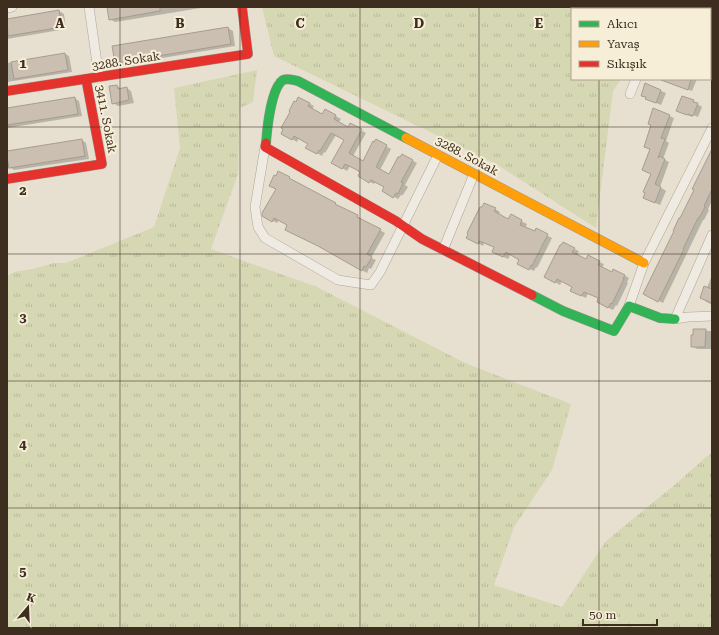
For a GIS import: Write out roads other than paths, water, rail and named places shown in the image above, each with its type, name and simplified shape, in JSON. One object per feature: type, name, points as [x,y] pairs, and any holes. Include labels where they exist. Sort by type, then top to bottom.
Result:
[{"type":"street","points":[[7,8],[12,7]]},
{"type":"street","name":"3411. Sokak","points":[[89,7],[99,77]]},
{"type":"street","name":"3288. Sokak","points":[[7,91],[248,54],[242,7]]},
{"type":"street","name":"3411. Sokak","points":[[7,178],[102,164],[86,79]]},
{"type":"street","name":"3288. Sokak","points":[[265,147],[271,106],[278,85],[283,80],[293,79],[644,264]]},
{"type":"street","points":[[630,94],[636,80]]},
{"type":"street","points":[[438,155],[402,225],[380,272],[371,285],[338,280],[265,238],[258,227],[255,206],[265,147],[396,221],[402,225],[422,239],[563,311],[614,331],[629,306],[644,264],[712,128]]},
{"type":"street","points":[[443,250],[474,174]]},
{"type":"street","points":[[675,318],[712,235]]},
{"type":"street","points":[[629,306],[660,318],[712,316]]}]
